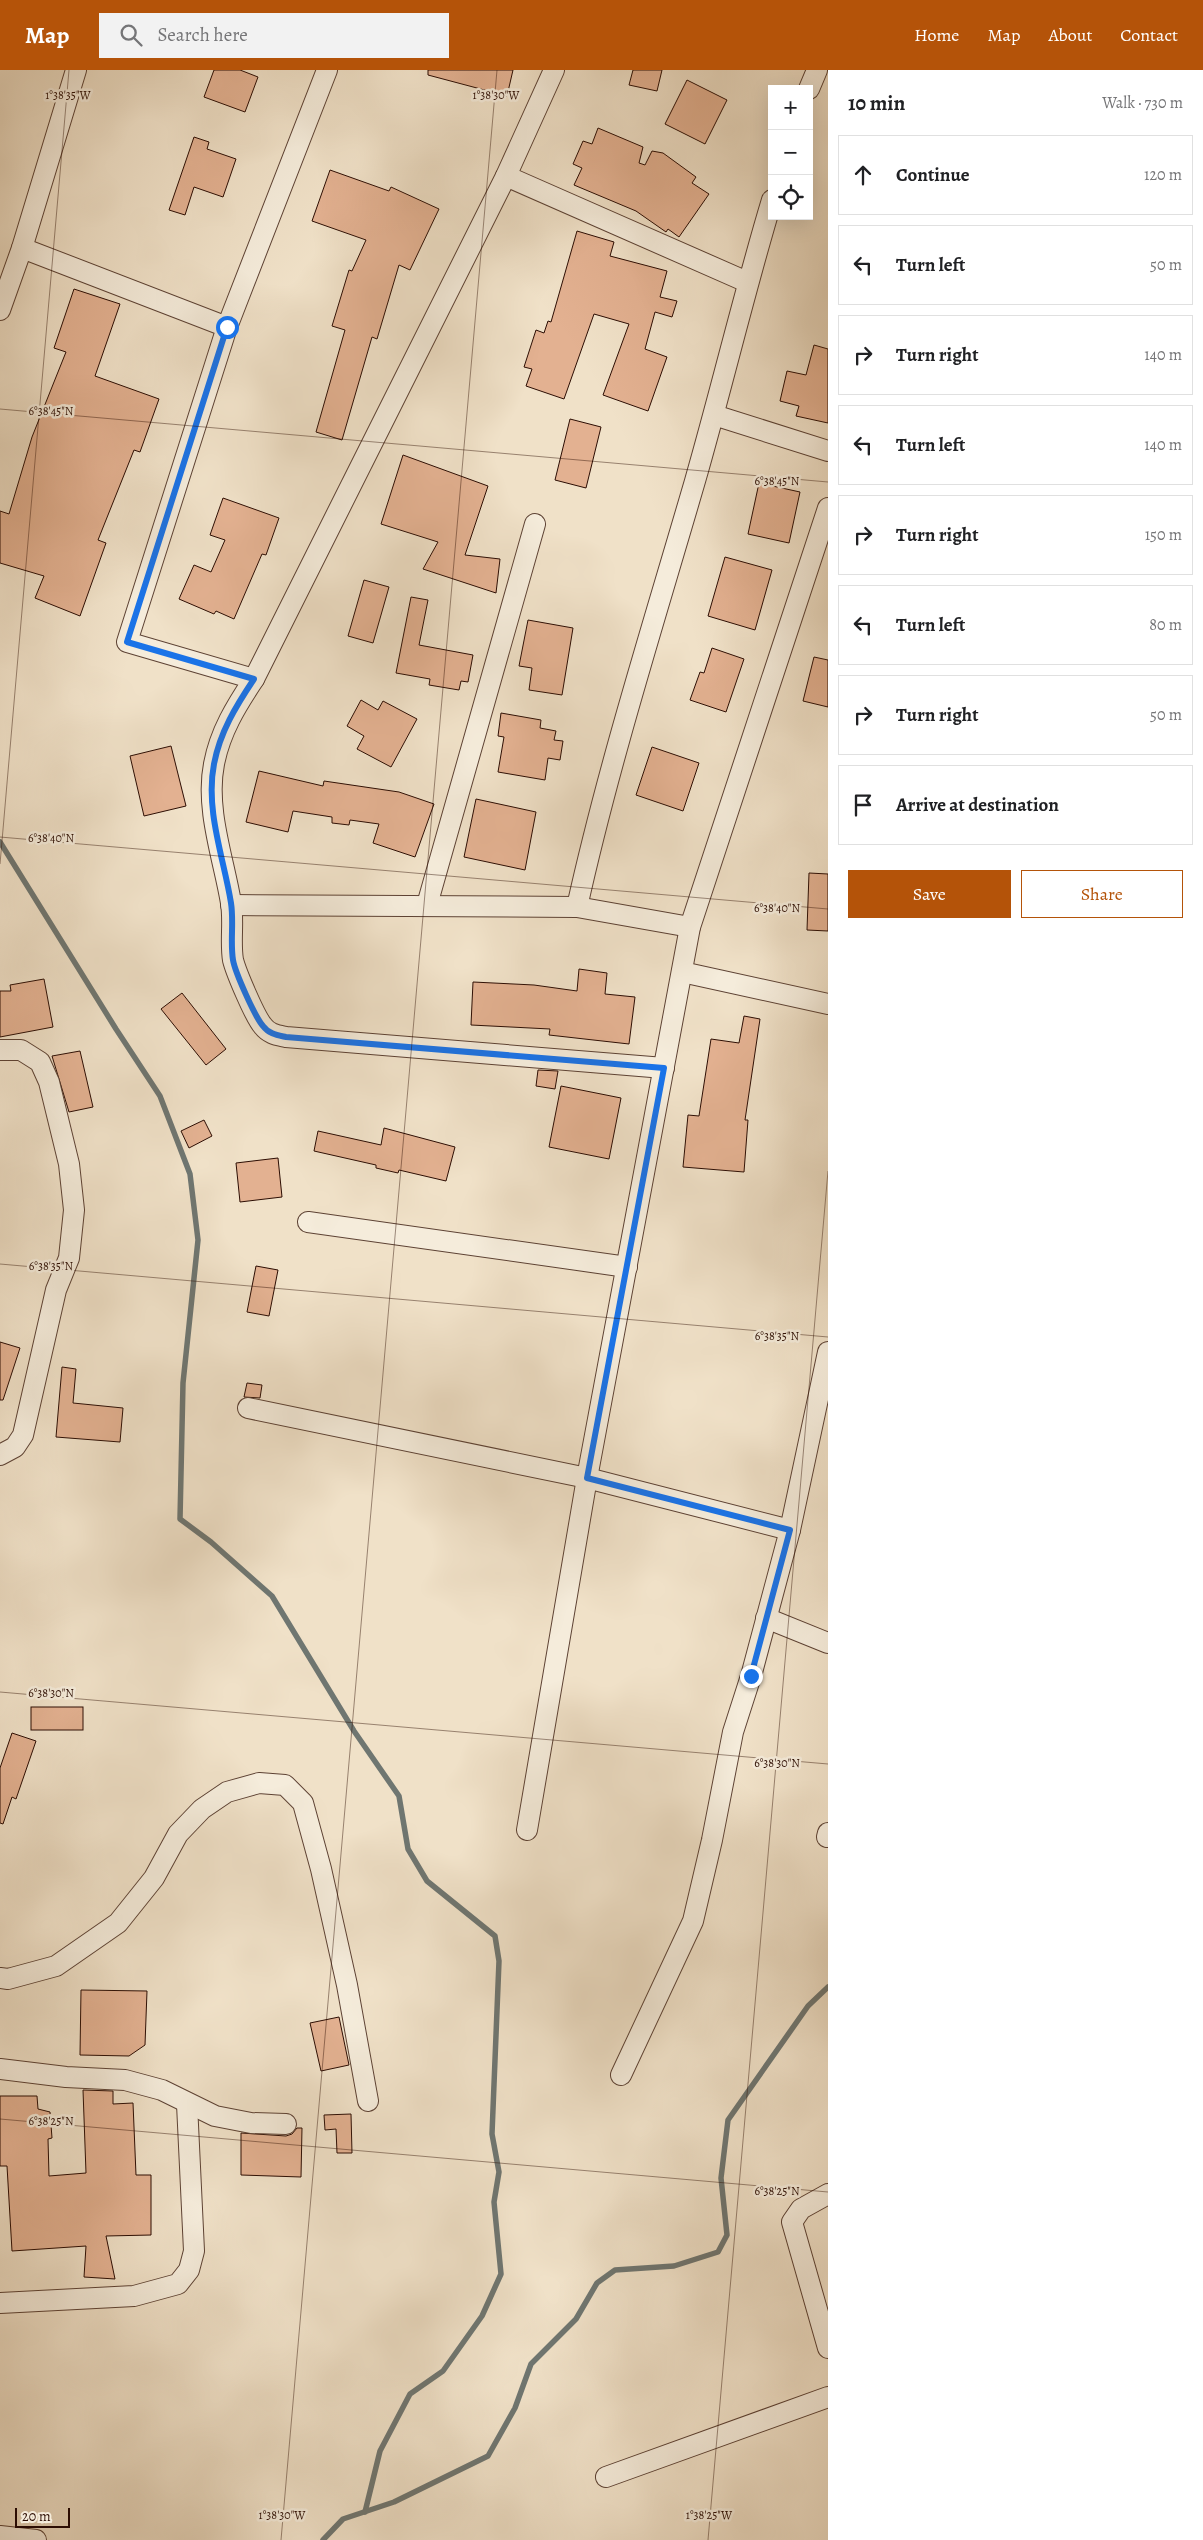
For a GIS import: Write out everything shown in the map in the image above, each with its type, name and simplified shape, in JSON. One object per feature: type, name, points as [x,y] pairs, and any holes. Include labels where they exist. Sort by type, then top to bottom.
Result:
[{"type":"street","points":[[0,310],[22,248],[76,70]]},
{"type":"street","points":[[254,679],[127,642],[227,327],[327,70]]},
{"type":"street","points":[[554,70],[506,176],[254,679],[228,719],[214,765],[213,796],[218,844],[231,904],[233,961],[255,1013],[263,1026],[272,1034],[296,1038],[664,1068]]},
{"type":"street","points":[[811,85],[817,70]]},
{"type":"street","points":[[506,176],[747,282]]},
{"type":"street","points":[[576,907],[595,827],[714,415],[747,282],[768,213]]},
{"type":"street","points":[[22,248],[227,327]]},
{"type":"street","points":[[714,415],[828,451]]},
{"type":"street","points":[[527,1830],[587,1478],[690,928],[828,508]]},
{"type":"street","points":[[427,905],[535,524]]},
{"type":"street","points":[[231,904],[576,907],[690,928]]},
{"type":"street","points":[[682,972],[828,1004]]},
{"type":"street","points":[[0,1050],[21,1050],[40,1062],[49,1082],[69,1164],[74,1210],[69,1258],[56,1290],[23,1435],[15,1447],[0,1455]]},
{"type":"street","points":[[308,1222],[627,1267]]},
{"type":"street","points":[[620,2075],[693,1921],[712,1840],[733,1732],[820,1428],[828,1352]]},
{"type":"street","points":[[248,1408],[587,1478],[790,1530]]},
{"type":"street","points":[[766,1618],[828,1643]]},
{"type":"street","points":[[0,1978],[8,1979],[56,1966],[118,1923],[154,1878],[178,1834],[202,1809],[227,1792],[259,1783],[285,1785],[303,1803],[321,1869],[346,1984],[368,2101]]},
{"type":"street","points":[[0,2069],[66,2077],[125,2080],[162,2090],[187,2104],[215,2116],[251,2123],[286,2124]]},
{"type":"street","points":[[0,2303],[134,2296],[178,2284],[189,2270],[194,2251],[187,2104]]},
{"type":"street","points":[[828,2194],[801,2209],[792,2222],[828,2348]]},
{"type":"street","points":[[606,2477],[828,2397]]},
{"type":"street","points":[[0,2536],[36,2540]]},
{"type":"building","points":[[214,70],[240,70],[258,77],[245,112],[204,97]]},
{"type":"building","points":[[428,70],[513,70],[507,96],[428,75]]},
{"type":"building","points":[[633,70],[662,70],[657,91],[629,85]]},
{"type":"building","points":[[687,80],[727,100],[705,144],[665,124]]},
{"type":"building","points":[[598,128],[643,147],[639,163],[645,165],[652,151],[663,153],[696,177],[692,183],[709,194],[679,237],[668,229],[666,232],[636,211],[574,185],[582,168],[573,164],[583,141],[592,144]]},
{"type":"building","points":[[194,137],[209,142],[207,149],[236,159],[223,197],[194,187],[185,215],[169,210]]},
{"type":"building","points":[[330,170],[389,191],[391,187],[439,209],[410,270],[399,265],[377,339],[372,337],[342,440],[316,432],[345,330],[332,326],[349,270],[352,271],[366,240],[312,221]]},
{"type":"building","points":[[577,231],[614,242],[610,256],[667,271],[660,297],[677,301],[672,317],[655,312],[645,349],[667,357],[648,411],[603,395],[629,324],[594,314],[564,399],[526,386],[532,369],[524,367],[536,330],[544,333],[548,321],[551,322]]},
{"type":"building","points":[[74,289],[120,304],[95,376],[159,399],[140,452],[134,450],[98,540],[106,543],[80,616],[35,598],[44,576],[0,563],[0,511],[9,514],[32,437],[66,352],[54,348]]},
{"type":"building","points":[[814,345],[828,349],[828,423],[796,416],[799,406],[780,401],[787,371],[806,375]]},
{"type":"building","points":[[570,419],[601,427],[586,488],[555,480]]},
{"type":"building","points":[[403,455],[488,486],[465,555],[500,559],[496,593],[423,569],[438,542],[381,524]]},
{"type":"building","points":[[759,483],[800,492],[789,543],[748,534]]},
{"type":"building","points":[[223,498],[279,518],[266,555],[262,554],[234,619],[216,611],[214,614],[179,599],[194,565],[211,572],[225,540],[210,535]]},
{"type":"building","points":[[725,557],[772,570],[755,630],[708,616]]},
{"type":"building","points":[[364,580],[389,587],[373,643],[348,636]]},
{"type":"building","points":[[411,597],[428,600],[419,645],[473,655],[468,682],[461,681],[459,690],[429,685],[430,679],[396,673]]},
{"type":"building","points":[[528,620],[573,628],[562,695],[529,690],[532,668],[519,666]]},
{"type":"building","points":[[712,648],[744,659],[726,712],[690,700],[700,672],[704,673]]},
{"type":"building","points":[[814,657],[828,660],[828,707],[803,701]]},
{"type":"building","points":[[361,700],[378,710],[383,701],[417,719],[391,767],[357,749],[364,736],[347,726]]},
{"type":"building","points":[[501,713],[541,720],[540,728],[556,731],[554,740],[563,741],[560,760],[548,758],[545,780],[498,772],[504,737],[498,736]]},
{"type":"building","points":[[171,746],[186,806],[144,816],[130,756]]},
{"type":"building","points":[[652,747],[699,763],[683,811],[636,795]]},
{"type":"building","points":[[259,771],[323,786],[324,781],[399,792],[434,804],[415,857],[373,843],[379,824],[350,820],[349,825],[332,823],[332,817],[293,811],[288,832],[246,822]]},
{"type":"building","points":[[476,799],[536,812],[525,870],[464,857]]},
{"type":"building","points":[[809,873],[828,874],[828,931],[807,930]]},
{"type":"building","points":[[579,969],[607,973],[605,994],[635,997],[629,1044],[549,1035],[550,1029],[471,1025],[473,982],[534,985],[577,991]]},
{"type":"building","points":[[44,979],[53,1027],[0,1037],[0,991],[11,991],[10,985]]},
{"type":"building","points":[[182,993],[226,1049],[206,1065],[161,1009]]},
{"type":"building","points":[[744,1016],[760,1019],[745,1120],[748,1120],[744,1172],[683,1167],[688,1115],[699,1116],[711,1039],[739,1043]]},
{"type":"building","points":[[80,1051],[93,1107],[69,1112],[52,1056]]},
{"type":"building","points":[[538,1070],[558,1071],[555,1089],[536,1086]]},
{"type":"building","points":[[561,1086],[621,1098],[609,1159],[549,1147]]},
{"type":"building","points":[[204,1120],[212,1136],[189,1148],[181,1131]]},
{"type":"building","points":[[384,1128],[455,1147],[446,1181],[399,1170],[398,1173],[376,1168],[376,1165],[314,1151],[318,1131],[381,1145]]},
{"type":"building","points":[[278,1158],[282,1197],[240,1202],[236,1163]]},
{"type":"building","points":[[256,1266],[278,1270],[269,1316],[247,1312]]},
{"type":"building","points":[[0,1342],[20,1348],[3,1400],[0,1400]]},
{"type":"building","points":[[62,1367],[76,1369],[73,1403],[123,1408],[120,1442],[56,1437]]},
{"type":"building","points":[[247,1383],[262,1385],[260,1398],[244,1397]]},
{"type":"building","points":[[31,1707],[83,1707],[83,1730],[31,1730]]},
{"type":"building","points":[[12,1733],[36,1741],[16,1799],[12,1797],[3,1824],[0,1823],[0,1768]]},
{"type":"building","points":[[81,1990],[147,1991],[145,2045],[129,2056],[80,2055]]},
{"type":"building","points":[[339,2017],[349,2065],[321,2071],[310,2023]]},
{"type":"building","points":[[83,2090],[113,2091],[113,2104],[133,2103],[136,2175],[151,2175],[151,2235],[106,2236],[115,2279],[84,2277],[86,2246],[12,2251],[7,2166],[0,2166],[0,2096],[37,2096],[38,2109],[50,2112],[52,2138],[48,2139],[49,2176],[86,2173]]},
{"type":"building","points":[[351,2114],[352,2153],[337,2153],[336,2129],[325,2130],[324,2115]]},
{"type":"building","points":[[297,2128],[302,2128],[301,2177],[241,2175],[241,2133],[286,2136],[292,2134]]},
{"type":"waterway","points":[[0,842],[116,1029],[160,1096],[190,1174],[198,1240],[183,1383],[180,1519],[211,1542],[272,1596],[354,1731],[399,1796],[408,1849],[427,1881],[495,1936],[499,1961],[492,2134],[499,2172],[494,2202],[501,2274],[482,2316],[443,2371],[410,2394],[380,2451],[365,2512]]},
{"type":"waterway","points":[[323,2540],[343,2519],[394,2502],[488,2456],[515,2408],[531,2364],[576,2319],[597,2283],[615,2270],[674,2266],[718,2252],[727,2235],[721,2178],[728,2120],[808,2006],[828,1987]]},
{"type":"route","points":[[227,327],[127,642],[254,679],[228,719],[214,765],[213,796],[218,844],[231,904],[233,961],[255,1013],[263,1026],[272,1034],[286,1037],[664,1068],[587,1478],[790,1530],[751,1676]]}]
